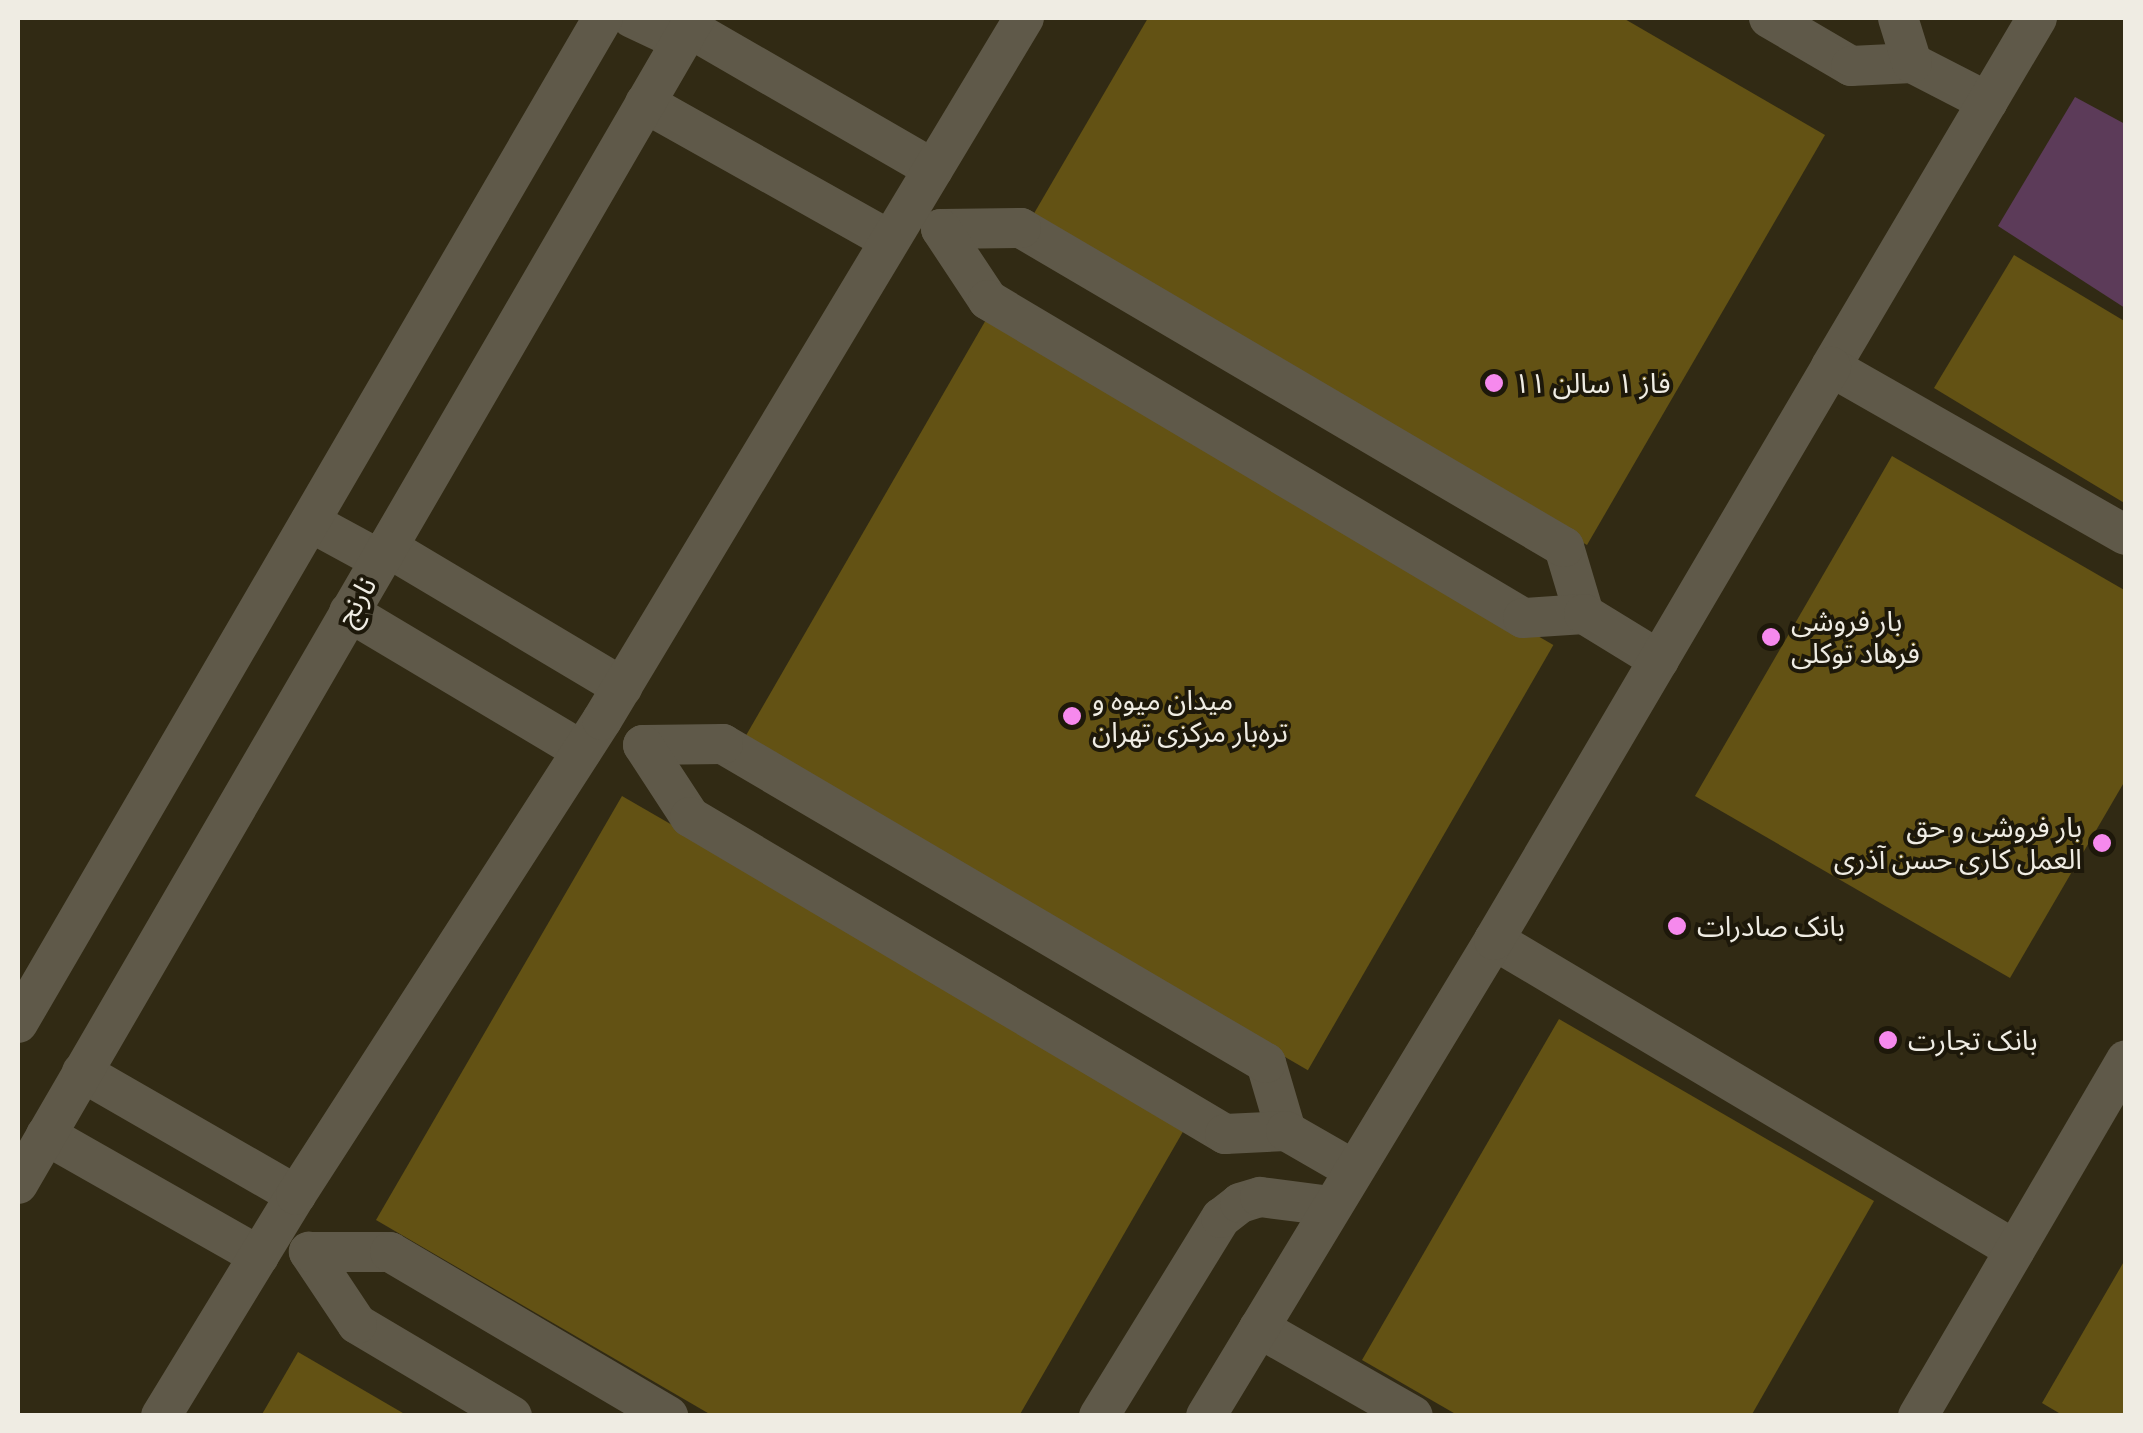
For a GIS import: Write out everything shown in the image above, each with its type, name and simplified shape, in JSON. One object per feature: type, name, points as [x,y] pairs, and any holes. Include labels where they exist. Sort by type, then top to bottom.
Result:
[{"type":"lane","points":[[18,1022],[604,18]]},
{"type":"lane","points":[[632,18],[688,29],[932,169]]},
{"type":"lane","points":[[161,1416],[913,226],[932,169],[1024,18]]},
{"type":"lane","points":[[1769,18],[1850,66],[1912,63],[1988,102]]},
{"type":"lane","points":[[1898,18],[1912,63]]},
{"type":"lane","points":[[1206,1416],[1494,940],[2038,18]]},
{"type":"lane","name":"نارنج","points":[[18,1184],[688,29]]},
{"type":"lane","points":[[645,103],[913,226],[988,300],[1523,618],[1584,614],[1659,660]]},
{"type":"lane","points":[[913,226],[1022,228],[1564,547],[1584,614]]},
{"type":"lane","points":[[1832,367],[2126,535]]},
{"type":"lane","points":[[310,522],[384,554],[602,719],[643,745],[690,816],[1225,1134],[1286,1130],[1352,1170]]},
{"type":"lane","points":[[349,612],[602,719]]},
{"type":"lane","points":[[643,745],[723,744],[1266,1063],[1286,1130]]},
{"type":"lane","points":[[1494,940],[2014,1250]]},
{"type":"lane","points":[[1918,1416],[2126,1060]]},
{"type":"lane","points":[[82,1072],[309,1252],[357,1324],[512,1416]]},
{"type":"lane","points":[[46,1135],[277,1227]]},
{"type":"lane","points":[[1099,1416],[1221,1218],[1240,1204],[1260,1198],[1330,1206]]},
{"type":"lane","points":[[309,1252],[390,1252],[668,1416]]},
{"type":"lane","points":[[1258,1328],[1413,1416]]},
{"type":"shaded area","name":"میدان میوه و تره‌بار مرکزی تهران","points":[[18,18],[2125,18],[2125,1415],[18,1415]]},
{"type":"shaded area","points":[[2075,97],[2125,124],[2125,308],[1998,226]]},
{"type":"building","name":"فاز ۱ سالن ۱۱","points":[[1148,18],[1623,18],[1825,135],[1587,545],[1029,222]]},
{"type":"building","points":[[2014,255],[2126,322],[2126,504],[1934,388]]},
{"type":"building","points":[[987,318],[1553,645],[1308,1070],[742,743]]},
{"type":"building","points":[[1892,456],[2126,591],[2126,779],[2010,978],[1695,796]]},
{"type":"building","points":[[622,796],[1188,1123],[1019,1416],[713,1416],[376,1220]]},
{"type":"building","points":[[1559,1019],[1874,1201],[1751,1416],[1459,1416],[1362,1360]]},
{"type":"building","points":[[2126,1258],[2126,1416],[2064,1416],[2042,1403]]},
{"type":"building","points":[[298,1352],[408,1416],[261,1416]]},
{"type":"place","name":"فاز ۱ سالن ۱۱","points":[[1494,383]]},
{"type":"place","name":"بار فروشی فرهاد توکلی","points":[[1771,637]]},
{"type":"place","name":"میدان میوه و تره‌بار مرکزی تهران","points":[[1072,716]]},
{"type":"place","name":"بار فروشی و حق العمل کاری حسن آذری","points":[[2102,843]]},
{"type":"place","name":"بانک صادرات","points":[[1677,926]]},
{"type":"place","name":"بانک تجارت","points":[[1888,1040]]}]
